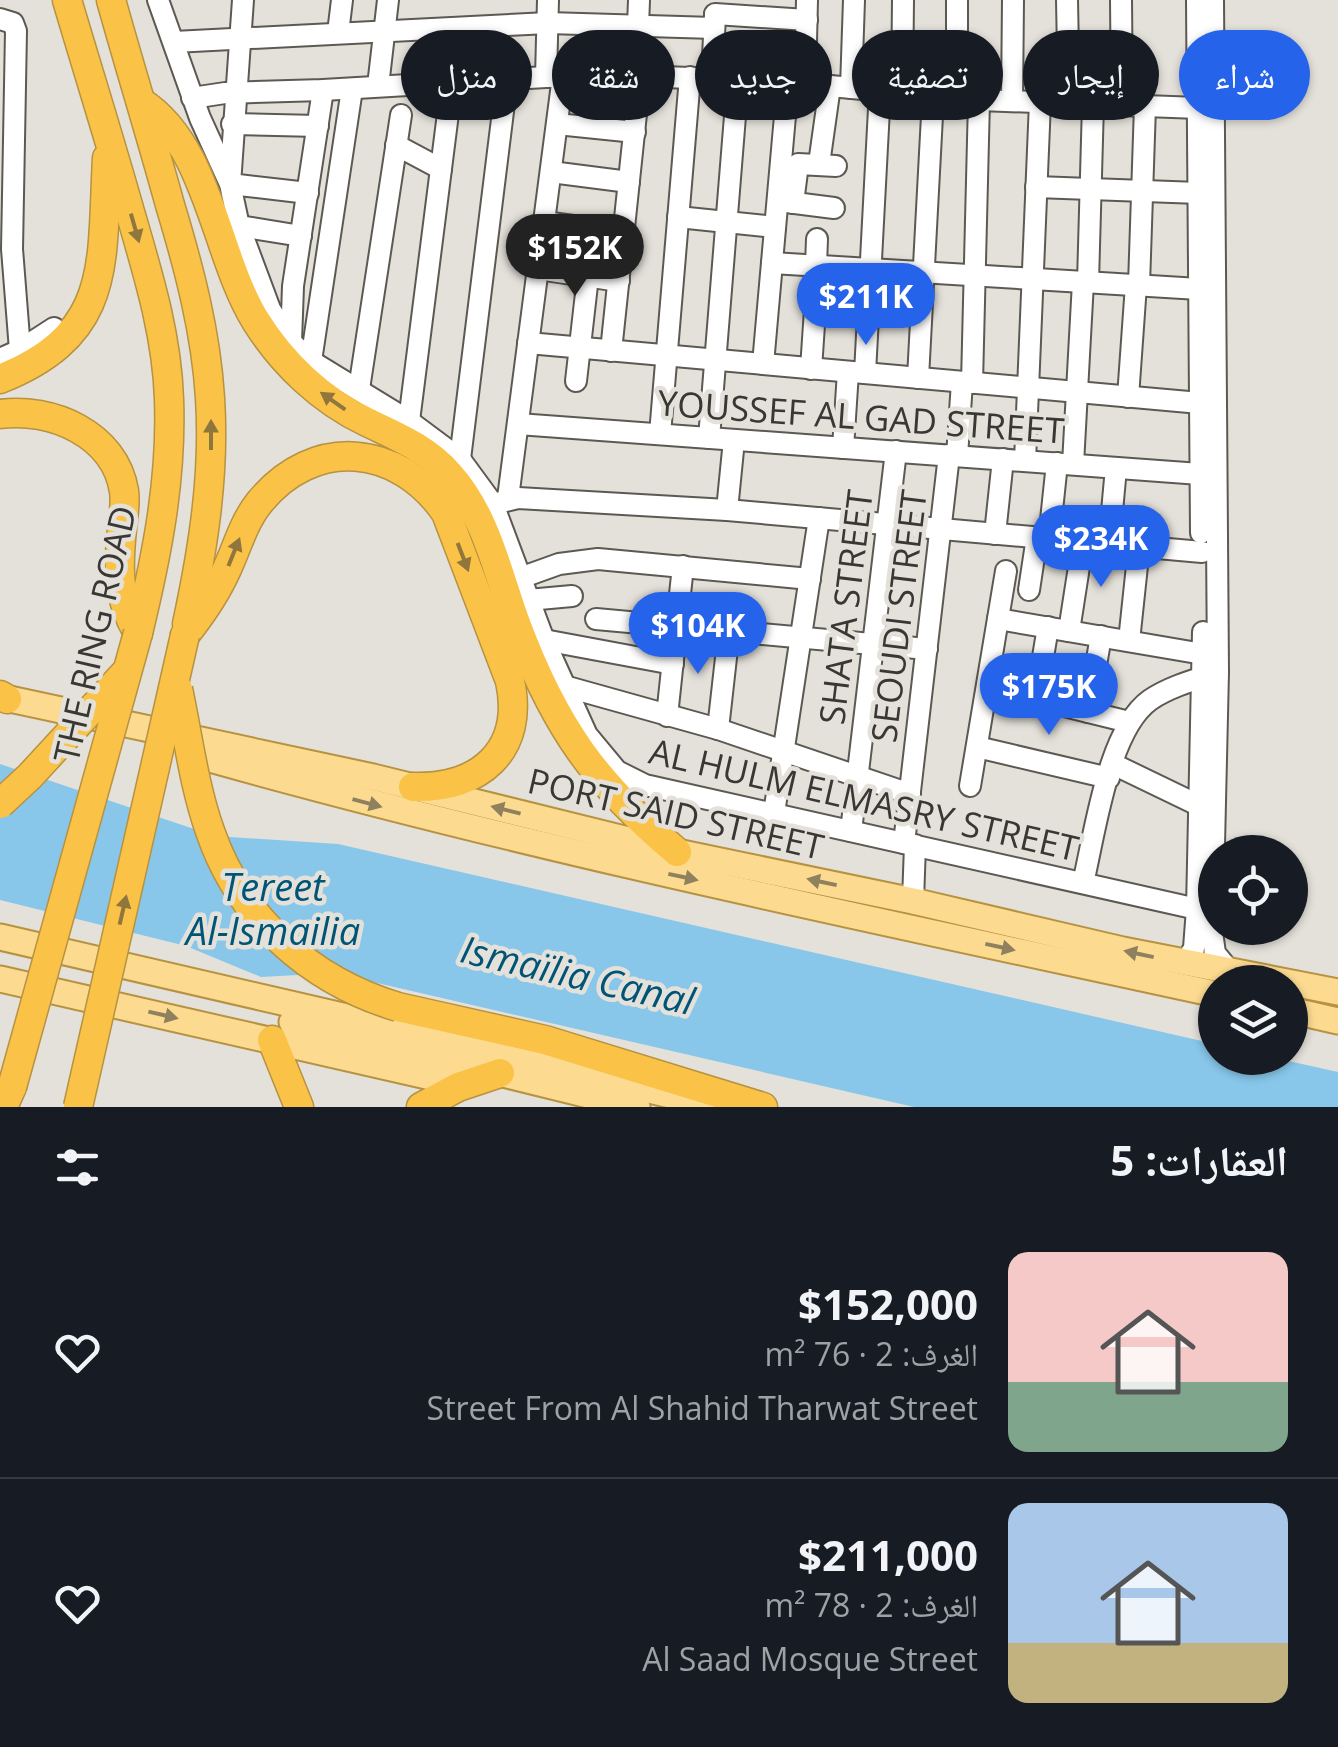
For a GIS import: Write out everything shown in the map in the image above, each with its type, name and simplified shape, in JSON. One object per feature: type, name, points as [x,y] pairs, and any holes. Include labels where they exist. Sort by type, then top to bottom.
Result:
[{"type":"highway","name":"THE RING ROAD","points":[[8,1100],[138,633],[158,551],[170,448],[170,397],[154,295],[67,0]]},
{"type":"highway","points":[[78,1107],[185,636],[206,522],[211,452],[210,396],[190,272],[111,0]]},
{"type":"highway","points":[[141,102],[166,122],[189,158],[236,284],[272,343],[318,390],[350,412],[420,448],[462,490],[481,524],[528,654],[555,714],[613,794],[677,852]]},
{"type":"highway","points":[[0,380],[52,353],[74,332],[88,309],[100,272],[108,136]]},
{"type":"highway","points":[[0,414],[28,412],[65,421],[88,435],[114,462],[125,498],[120,587],[127,614],[138,633]]},
{"type":"highway","points":[[185,636],[217,590],[252,513],[281,482],[317,462],[344,456],[371,458],[409,474],[446,513],[510,680],[513,704],[505,740],[484,768],[453,785],[413,787]]},
{"type":"highway","points":[[0,804],[129,668]]},
{"type":"highway","points":[[176,680],[209,829],[225,867],[247,903],[274,935],[322,974],[359,994],[398,1007],[544,1040],[763,1107]]},
{"type":"highway","points":[[272,1040],[299,1107]]},
{"type":"highway","points":[[420,1107],[489,1070]]},
{"type":"main road","name":"PORT SAID STREET","points":[[2,701],[307,775],[587,856],[1198,990]]},
{"type":"main road","name":"PORT SAID STREET","points":[[307,775],[413,787],[677,852],[1204,965]]},
{"type":"main road","points":[[0,937],[719,1107]]},
{"type":"main road","points":[[0,952],[637,1107]]},
{"type":"main road","points":[[0,979],[440,1078],[489,1070]]},
{"type":"main road","name":"PORT SAID STREET","points":[[1308,986],[1338,992]]},
{"type":"main road","points":[[1308,1014],[1338,1021]]},
{"type":"street","points":[[158,0],[196,108],[230,184],[239,226],[270,309],[290,342],[311,361],[408,421],[460,460],[500,501],[727,510],[1202,552]]},
{"type":"street","points":[[230,184],[242,0]]},
{"type":"street","points":[[338,34],[342,0]]},
{"type":"street","points":[[378,86],[388,0]]},
{"type":"street","points":[[548,0],[552,53]]},
{"type":"street","points":[[638,0],[638,26]]},
{"type":"street","points":[[763,364],[775,227],[798,164],[827,165],[854,0]]},
{"type":"street","points":[[902,0],[902,30]]},
{"type":"street","points":[[957,0],[957,30]]},
{"type":"street","points":[[1012,0],[1012,102]]},
{"type":"street","points":[[1067,0],[1068,30]]},
{"type":"street","points":[[1121,0],[1121,30]]},
{"type":"street","points":[[1197,0],[1197,30]]},
{"type":"street","points":[[1213,0],[1212,942],[1225,965]]},
{"type":"street","points":[[174,42],[548,23],[638,26],[714,14],[807,10]]},
{"type":"street","points":[[7,21],[16,31],[8,82],[12,250],[20,350]]},
{"type":"street","points":[[675,77],[695,77]]},
{"type":"street","points":[[660,434],[690,77]]},
{"type":"street","points":[[233,110],[323,90],[401,85]]},
{"type":"street","points":[[832,86],[852,88]]},
{"type":"street","points":[[311,361],[352,88]]},
{"type":"street","points":[[290,342],[294,286],[323,90]]},
{"type":"street","points":[[1003,101],[1023,102]]},
{"type":"street","points":[[196,108],[233,110],[318,126]]},
{"type":"street","points":[[359,390],[401,115]]},
{"type":"street","points":[[408,421],[447,120]]},
{"type":"street","points":[[460,460],[502,120]]},
{"type":"street","points":[[500,501],[518,424],[558,120]]},
{"type":"street","points":[[612,351],[635,120]]},
{"type":"street","points":[[709,438],[735,120]]},
{"type":"street","points":[[785,202],[793,120]]},
{"type":"street","points":[[844,448],[870,269],[878,120]]},
{"type":"street","points":[[918,378],[932,120]]},
{"type":"street","name":"SEOUDI STREET","points":[[913,900],[910,794],[922,768],[927,649],[940,529],[967,382],[976,275],[979,120]]},
{"type":"street","points":[[1025,461],[1039,120]]},
{"type":"street","points":[[1030,590],[1065,464],[1077,392],[1092,120]]},
{"type":"street","points":[[1128,397],[1145,120]]},
{"type":"street","points":[[1198,120],[1204,654],[1211,675],[1199,835]]},
{"type":"street","points":[[558,124],[634,132]]},
{"type":"street","points":[[396,145],[441,169]]},
{"type":"street","points":[[551,172],[629,182]]},
{"type":"street","points":[[230,184],[308,193]]},
{"type":"street","points":[[1036,187],[1199,193]]},
{"type":"street","points":[[785,202],[834,208]]},
{"type":"street","points":[[678,218],[775,227]]},
{"type":"street","points":[[544,222],[624,233]]},
{"type":"street","points":[[239,226],[301,236]]},
{"type":"street","points":[[810,368],[817,239]]},
{"type":"street","points":[[772,262],[1199,289]]},
{"type":"street","points":[[538,269],[619,280]]},
{"type":"street","points":[[576,381],[588,276]]},
{"type":"street","points":[[260,280],[294,286]]},
{"type":"street","points":[[0,358],[54,328]]},
{"type":"street","points":[[528,343],[1200,404]]},
{"type":"street","name":"YOUSSEF AL GAD STREET","points":[[518,424],[1200,474]]},
{"type":"street","points":[[727,510],[734,440]]},
{"type":"street","name":"SHATA STREET","points":[[852,831],[896,452]]},
{"type":"street","points":[[995,534],[1003,459]]},
{"type":"street","points":[[1109,544],[1116,468]]},
{"type":"street","name":"AL HULM ELMASRY STREET","points":[[500,501],[520,578],[564,686],[594,748],[630,779],[1198,908]]},
{"type":"street","points":[[774,814],[819,518]]},
{"type":"street","points":[[1070,631],[1083,542]]},
{"type":"street","points":[[1129,642],[1139,546]]},
{"type":"street","points":[[520,578],[585,559],[810,579]]},
{"type":"street","points":[[668,716],[683,566]]},
{"type":"street","points":[[970,786],[1006,571]]},
{"type":"street","points":[[528,600],[572,596]]},
{"type":"street","points":[[998,618],[1204,654]]},
{"type":"street","points":[[596,619],[927,649]]},
{"type":"street","points":[[1036,700],[1048,627]]},
{"type":"street","points":[[718,729],[729,630]]},
{"type":"street","points":[[1088,712],[1101,636]]},
{"type":"street","points":[[544,640],[673,664]]},
{"type":"street","points":[[1083,883],[1111,771],[1128,722],[1150,700],[1211,675]]},
{"type":"street","points":[[564,686],[718,729],[910,794]]},
{"type":"street","points":[[986,688],[1128,722]]},
{"type":"street","points":[[977,747],[1111,771],[1200,806]]},
{"type":"street","points":[[1186,962],[1194,948],[1198,908]]},
{"type":"water","name":"Tereet Al-Ismailia","points":[[0,764],[215,836],[338,844],[1198,1040],[1198,1075],[1308,1075],[1308,1065],[1338,1072],[1338,1107],[914,1107],[334,973],[261,977],[186,946],[0,900]]},
{"type":"water label","name":"Ismaïlia Canal","points":[[578,974]]}]
